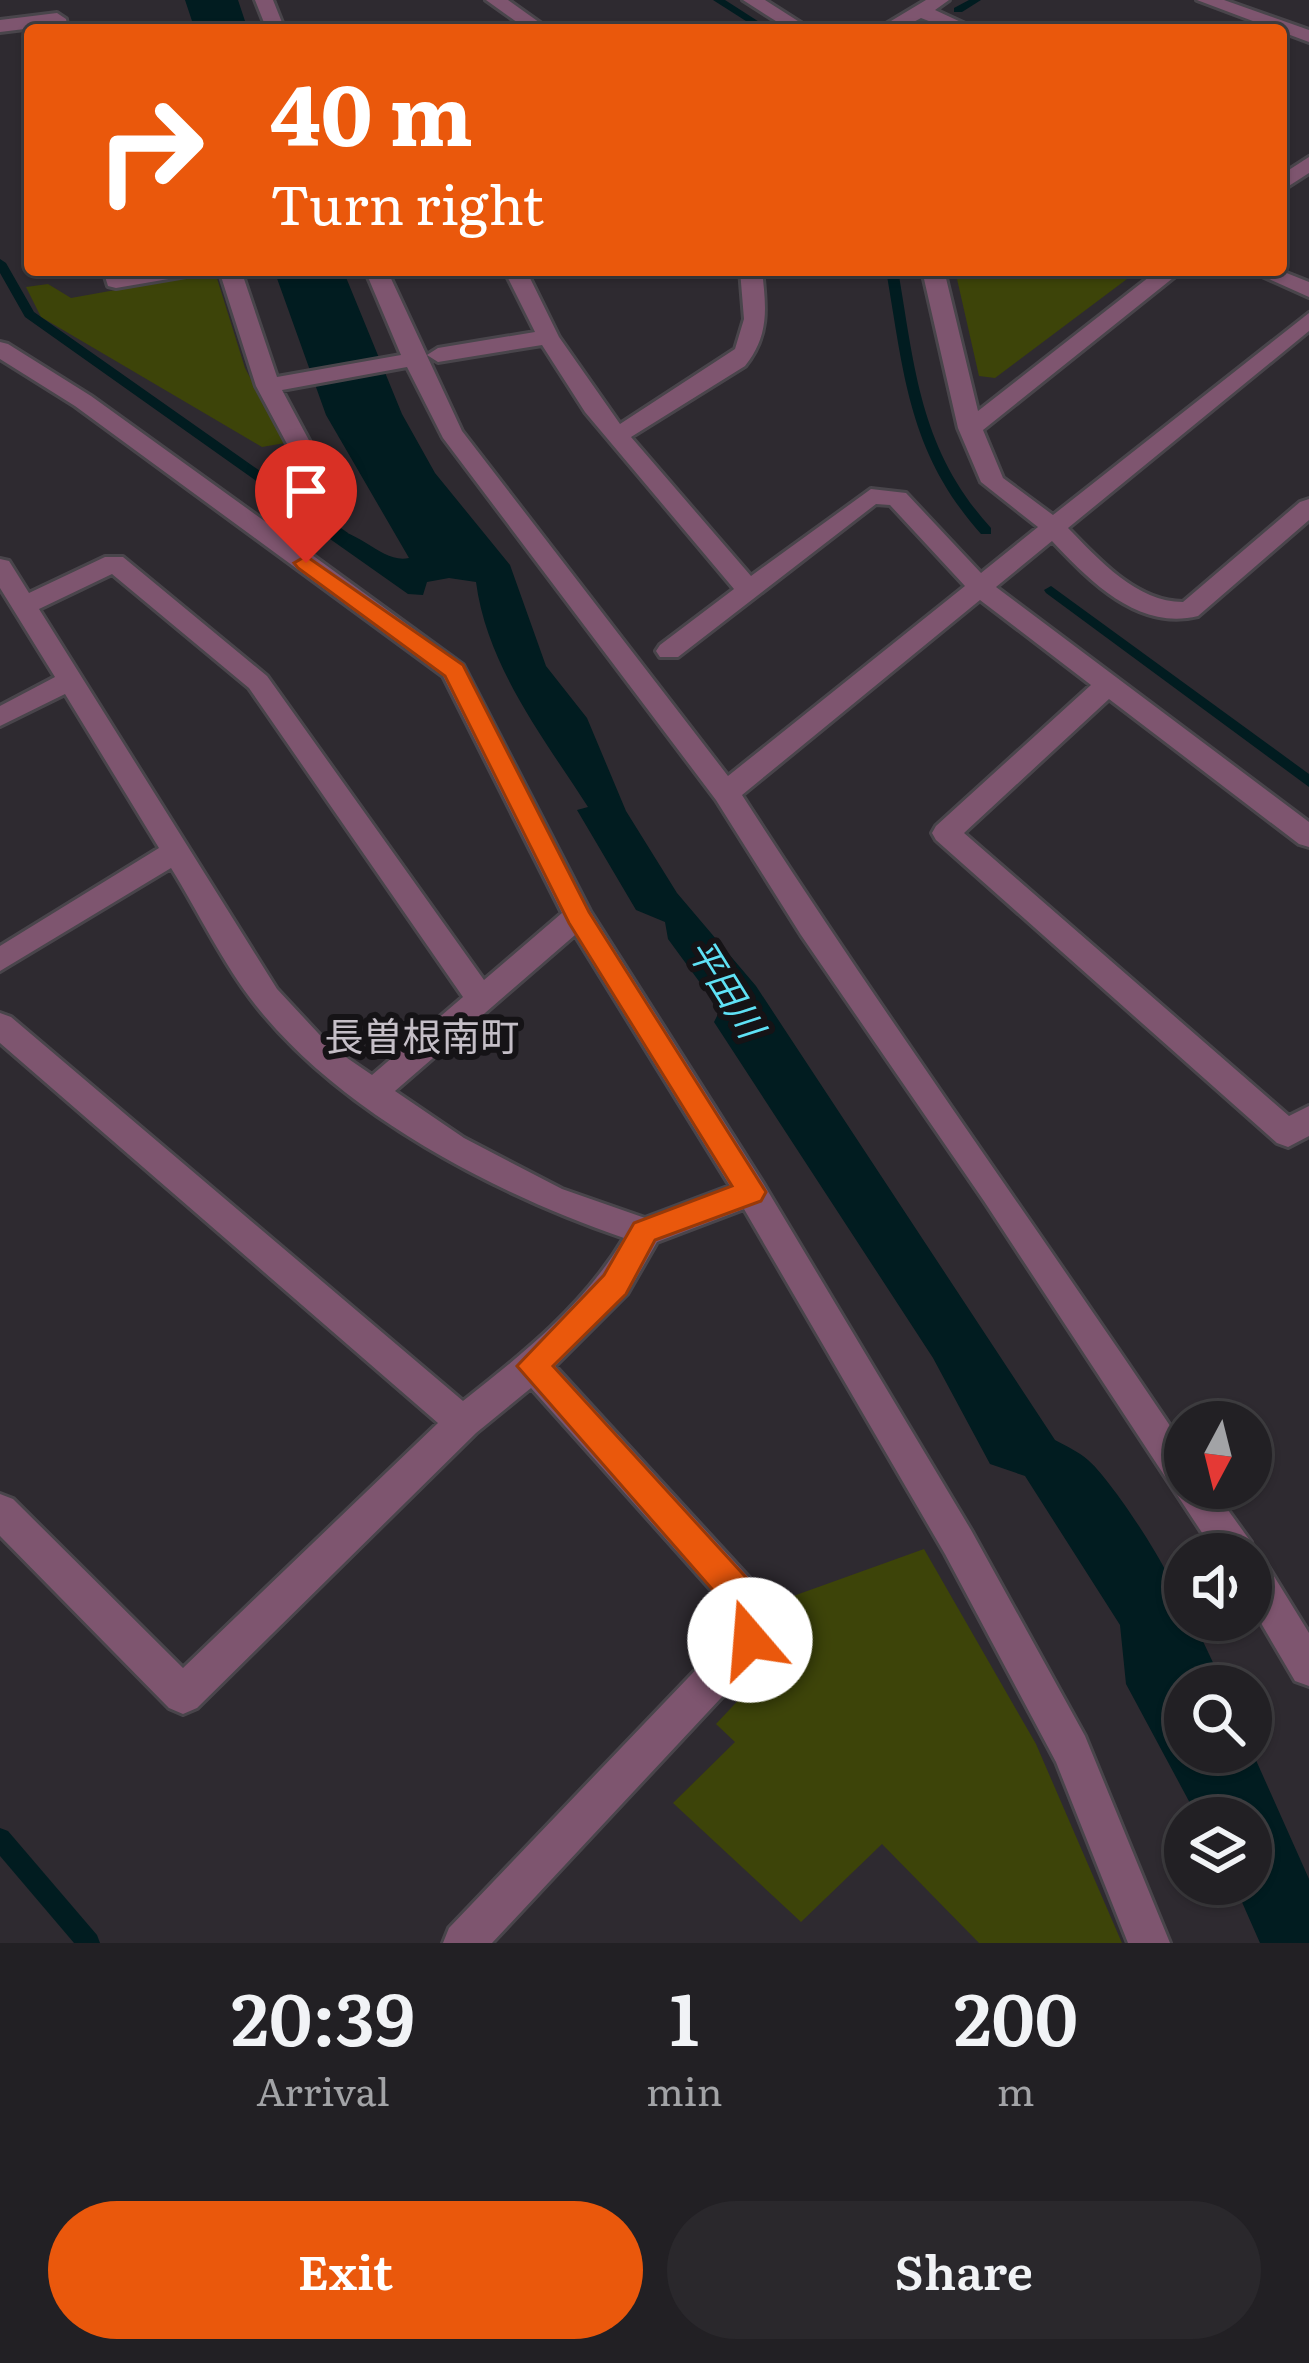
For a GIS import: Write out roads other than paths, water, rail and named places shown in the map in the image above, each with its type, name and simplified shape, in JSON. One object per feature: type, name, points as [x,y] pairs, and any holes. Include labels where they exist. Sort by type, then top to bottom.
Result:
[{"type":"street","points":[[752,0],[792,24]]},
{"type":"street","points":[[896,24],[940,0]]},
{"type":"street","points":[[1207,0],[1275,24]]},
{"type":"street","points":[[501,1],[533,24]]},
{"type":"street","points":[[920,11],[954,24]]},
{"type":"street","points":[[0,26],[56,16]]},
{"type":"street","points":[[115,276],[116,281],[148,276]]},
{"type":"street","points":[[233,276],[328,500],[278,531]]},
{"type":"street","points":[[379,276],[451,433],[726,793],[811,927],[996,1192],[1164,1447]]},
{"type":"street","points":[[518,276],[548,337],[592,407],[620,434],[749,590]]},
{"type":"street","points":[[620,434],[737,361],[752,346],[756,331],[751,276]]},
{"type":"street","points":[[934,276],[970,428],[993,482],[1053,527],[1090,566],[1152,610],[1189,610],[1309,507]]},
{"type":"street","points":[[970,428],[1164,276]]},
{"type":"street","points":[[1275,276],[1309,290]]},
{"type":"street","points":[[726,793],[1309,320]]},
{"type":"street","points":[[278,384],[548,337]]},
{"type":"street","points":[[0,349],[278,531],[454,671],[578,916],[751,1192],[958,1542],[1060,1729],[1149,1943]]},
{"type":"street","points":[[668,651],[871,496],[897,498],[980,587],[1309,837]]},
{"type":"street","points":[[26,605],[114,562],[258,682],[482,1001]]},
{"type":"street","points":[[0,567],[266,997],[320,1056],[454,1147],[550,1199],[645,1232]]},
{"type":"street","points":[[0,717],[71,680]]},
{"type":"street","points":[[1109,684],[946,833],[1288,1134],[1309,1119]]},
{"type":"street","points":[[0,960],[178,850]]},
{"type":"street","points":[[372,1093],[578,916]]},
{"type":"street","points":[[0,1025],[464,1422]]},
{"type":"street","points":[[0,1511],[183,1695],[464,1422],[533,1366],[615,1284],[645,1232],[751,1192]]},
{"type":"street","points":[[477,1938],[750,1640],[751,1607],[533,1366]]},
{"type":"street","points":[[1272,1607],[1309,1668]]},
{"type":"water","points":[[185,0],[238,0],[246,24],[193,24]]},
{"type":"water","name":"平田川","points":[[276,276],[345,276],[402,414],[435,473],[510,565],[546,666],[587,718],[626,811],[677,893],[756,986],[1055,1440],[1099,1471],[1146,1536],[1164,1569],[1164,1641],[1203,1641],[1214,1665],[1164,1665],[1164,1755],[1126,1684],[1120,1625],[1025,1476],[990,1464],[933,1358],[714,1022],[720,1010],[668,939],[665,922],[636,910],[577,810],[588,807],[504,672],[476,582],[449,578],[427,582],[423,595],[408,594],[313,527],[342,531],[388,555],[409,558],[326,415]]},
{"type":"water","points":[[1174,1773],[1262,1773],[1309,1879],[1309,1943],[1260,1943],[1243,1905],[1272,1905],[1272,1797],[1187,1797]]},
{"type":"waterway","points":[[718,0],[757,24]]},
{"type":"waterway","points":[[958,10],[976,0]]},
{"type":"waterway","points":[[0,263],[29,314],[343,536]]},
{"type":"waterway","points":[[893,276],[910,375],[929,443],[943,475],[986,531]]},
{"type":"waterway","points":[[1051,590],[1309,782]]},
{"type":"waterway","points":[[0,1839],[89,1943]]},
{"type":"district","name":"長曽根南町","points":[[422,1037]]}]
